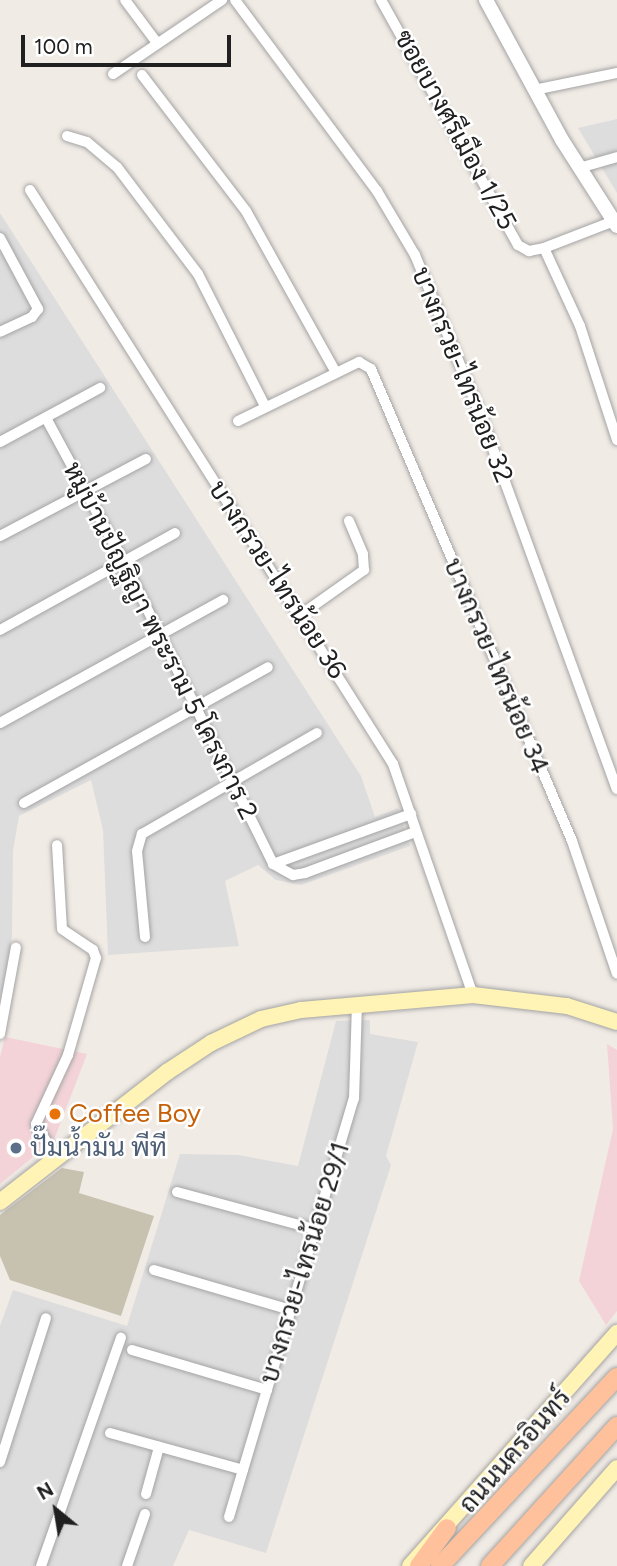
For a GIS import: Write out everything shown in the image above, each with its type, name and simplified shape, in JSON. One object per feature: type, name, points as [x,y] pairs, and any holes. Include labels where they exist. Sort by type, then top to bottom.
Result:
[{"type":"main road","points":[[0,1202],[55,1156],[167,1072],[237,1029],[279,1014],[473,995],[567,1006],[617,1022]]},
{"type":"main road","name":"ถนนนครอินทร์","points":[[410,1566],[447,1528],[617,1333]]},
{"type":"main road","name":"ถนนนครอินทร์","points":[[440,1566],[579,1421],[617,1377]]},
{"type":"main road","points":[[490,1566],[611,1433]]},
{"type":"main road","points":[[531,1566],[617,1468]]},
{"type":"main road","points":[[419,1566],[447,1528]]},
{"type":"street","points":[[125,0],[157,44]]},
{"type":"street","points":[[113,74],[222,0]]},
{"type":"street","name":"บางกรวย-ไทรน้อย 32","points":[[235,0],[377,191],[415,255],[481,416],[617,789]]},
{"type":"street","name":"ซอยบางศรีเมือง 1/25","points":[[381,0],[448,112],[514,239],[524,250],[544,248],[615,224]]},
{"type":"street","points":[[486,0],[534,90],[615,224]]},
{"type":"street","points":[[534,90],[617,73]]},
{"type":"street","points":[[142,75],[246,211],[336,373],[238,421]]},
{"type":"street","points":[[67,136],[87,142],[117,167],[190,265],[265,406]]},
{"type":"street","points":[[579,168],[617,158]]},
{"type":"street","name":"บางกรวย-ไทรน้อย 36","points":[[30,190],[379,739],[401,782],[415,832],[473,995]]},
{"type":"street","points":[[0,238],[38,309],[32,317],[0,332]]},
{"type":"street","points":[[544,248],[580,326],[617,440]]},
{"type":"street","name":"บางกรวย-ไทรน้อย 34","points":[[336,373],[364,362],[376,382],[572,841],[617,974]]},
{"type":"street","points":[[0,442],[100,388]]},
{"type":"street","name":"หมู่บ้านปัญฐิญา พระราม 5 โครงการ 2","points":[[46,418],[124,562],[193,709],[273,864]]},
{"type":"street","points":[[0,536],[146,459]]},
{"type":"street","points":[[299,616],[364,570],[363,554],[349,521]]},
{"type":"street","points":[[0,630],[175,533]]},
{"type":"street","points":[[0,723],[223,600]]},
{"type":"street","points":[[24,803],[268,667]]},
{"type":"street","points":[[145,937],[138,841],[147,829],[317,733]]},
{"type":"street","points":[[273,864],[411,814]]},
{"type":"street","points":[[273,864],[293,875],[305,873],[415,832]]},
{"type":"street","points":[[55,1156],[36,1124],[68,1055],[96,958],[93,950],[62,929],[57,845]]},
{"type":"street","points":[[0,1034],[16,947]]},
{"type":"street","name":"บางกรวย-ไทรน้อย 29/1","points":[[229,1517],[354,1099],[357,1005]]},
{"type":"street","points":[[177,1192],[314,1229]]},
{"type":"street","points":[[154,1270],[290,1310]]},
{"type":"street","points":[[0,1462],[46,1318]]},
{"type":"street","points":[[41,1566],[121,1338]]},
{"type":"street","points":[[132,1350],[267,1390]]},
{"type":"street","points":[[110,1433],[243,1470]]},
{"type":"street","points":[[146,1493],[159,1447]]},
{"type":"street","points":[[127,1566],[145,1514]]},
{"type":"shaded area","points":[[617,119],[617,193],[578,128]]},
{"type":"shaded area","points":[[0,213],[361,776],[375,817],[398,808],[410,846],[301,885],[276,880],[258,865],[225,881],[239,946],[108,955],[103,830],[91,780],[19,816],[13,851],[12,935],[0,1025]]},
{"type":"shaded area","points":[[370,1020],[370,1034],[418,1042],[386,1156],[391,1165],[266,1553],[189,1530],[173,1566],[0,1566],[0,1326],[13,1290],[127,1326],[180,1154],[238,1155],[298,1166],[336,1021]]},
{"type":"shaded area","points":[[5,1037],[87,1054],[54,1140],[0,1184],[0,1057]]},
{"type":"shaded area","points":[[607,1044],[617,1050],[617,1311],[606,1325],[579,1281],[613,1129]]},
{"type":"shaded area","points":[[62,1168],[84,1172],[79,1193],[154,1216],[121,1316],[10,1280],[0,1256],[0,1215]]},
{"type":"place","name":"Coffee Boy","points":[[55,1114]]},
{"type":"place","name":"ปั๊มน้ำมัน พีที","points":[[16,1148]]}]
